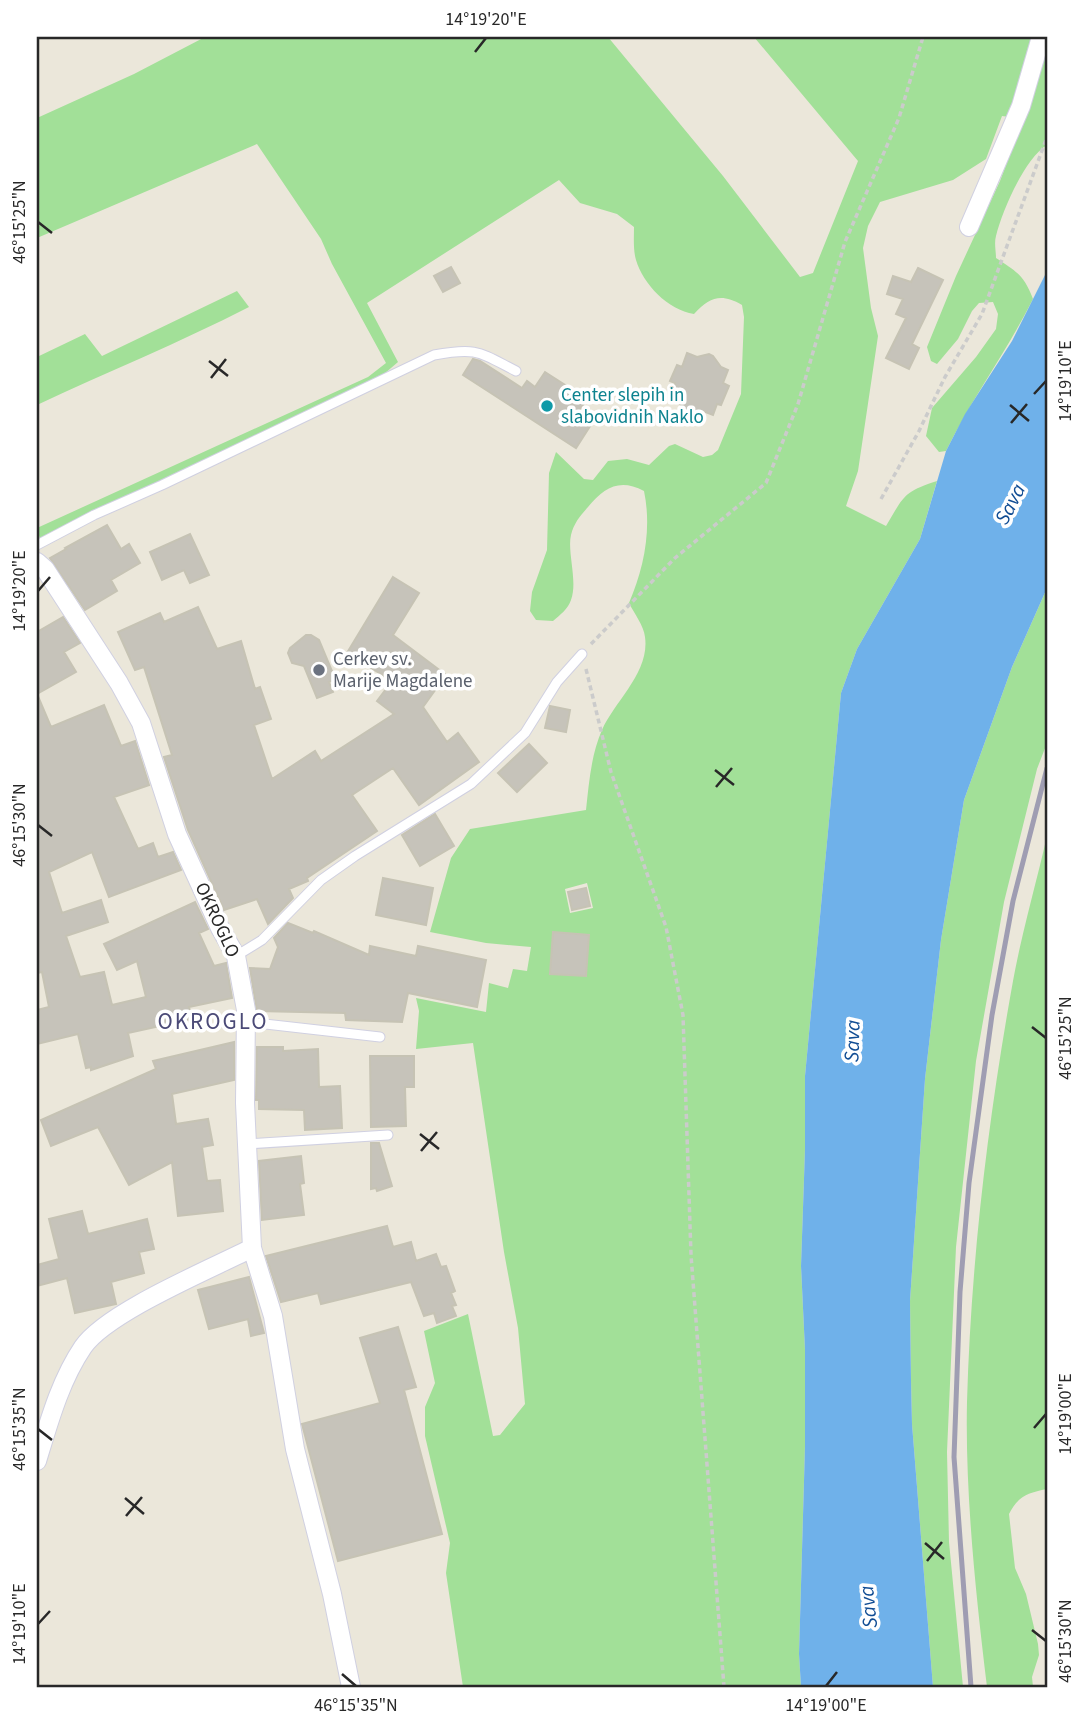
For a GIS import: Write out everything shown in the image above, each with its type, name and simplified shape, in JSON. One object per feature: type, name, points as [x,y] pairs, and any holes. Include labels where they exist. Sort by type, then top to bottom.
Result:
[{"type":"street","points":[[969,227],[1021,106],[1041,37]]},
{"type":"street","name":"OKROGLO","points":[[37,562],[45,569],[83,626],[141,723],[177,834],[220,928],[236,956],[247,1022],[245,1103],[252,1248],[273,1316],[295,1449],[332,1594],[351,1687]]},
{"type":"street","points":[[37,1461],[63,1383],[84,1346],[100,1330],[125,1313],[252,1248]]},
{"type":"lane","points":[[37,545],[94,515],[198,469],[434,355],[463,350],[479,352],[516,371]]},
{"type":"lane","points":[[236,956],[262,940],[321,880],[471,784],[525,733],[557,682],[582,654]]},
{"type":"lane","points":[[247,1022],[380,1037]]},
{"type":"lane","points":[[248,1144],[388,1135]]},
{"type":"path","points":[[723,1687],[691,1255],[683,1015],[666,927],[611,772],[582,654],[675,558],[766,483],[798,404],[845,242],[899,118],[923,37]]},
{"type":"path","points":[[881,499],[945,377],[982,314],[1047,137]]},
{"type":"green space","points":[[205,37],[608,37],[723,176],[800,277],[813,273],[858,161],[754,37],[1047,37],[1047,145],[1031,161],[1015,186],[995,241],[996,258],[1019,275],[1033,299],[946,451],[939,452],[926,436],[932,408],[996,329],[998,314],[993,302],[979,303],[958,339],[937,364],[931,361],[927,347],[1000,181],[1018,133],[1017,118],[1002,116],[986,159],[953,180],[880,202],[868,226],[863,248],[871,308],[878,336],[858,471],[846,506],[886,526],[906,496],[917,488],[937,481],[920,539],[857,649],[841,693],[805,1076],[801,1266],[805,1350],[805,1446],[799,1654],[801,1687],[463,1687],[446,1573],[450,1543],[425,1436],[425,1407],[435,1383],[424,1331],[468,1314],[493,1436],[500,1435],[525,1404],[518,1328],[473,1043],[416,1049],[419,1011],[416,998],[486,1012],[489,983],[508,988],[513,969],[527,971],[531,947],[486,943],[430,932],[451,858],[470,829],[586,810],[598,740],[637,674],[645,650],[643,628],[629,603],[639,576],[647,534],[644,491],[635,487],[620,485],[606,490],[582,513],[576,523],[570,542],[573,592],[566,609],[553,621],[536,620],[530,611],[532,592],[547,550],[549,473],[556,452],[584,479],[593,480],[608,461],[627,459],[649,465],[669,446],[675,444],[703,457],[718,450],[741,394],[744,317],[742,305],[728,299],[716,299],[694,314],[684,312],[666,301],[651,287],[639,269],[634,252],[634,227],[617,214],[580,203],[559,180],[367,303],[398,362],[384,374],[40,539],[37,528],[368,377],[386,363],[321,239],[257,144],[37,238],[37,118],[134,74]],"holes":[[[587,883],[593,908],[570,913],[565,889]]]},
{"type":"green space","points":[[237,291],[249,307],[37,405],[37,357],[85,334],[102,356]]},
{"type":"green space","points":[[1047,588],[1047,743],[1037,769],[1004,902],[976,1061],[956,1247],[947,1452],[949,1542],[963,1687],[933,1687],[912,1424],[911,1380],[910,1301],[925,1079],[941,940],[964,800],[1012,667]]},
{"type":"green space","points":[[1047,836],[1047,1489],[1025,1496],[1009,1514],[1015,1568],[1026,1594],[1039,1655],[1032,1677],[1033,1687],[987,1687],[975,1581],[968,1473],[967,1402],[972,1296],[982,1190],[1004,1033],[1021,944]]},
{"type":"water","name":"Sava","points":[[1047,271],[1047,588],[1012,667],[964,800],[941,940],[925,1079],[910,1301],[911,1380],[912,1424],[933,1687],[801,1687],[799,1654],[805,1350],[801,1266],[805,1076],[841,693],[857,649],[920,539],[946,451],[965,414],[1012,341]]},
{"type":"building","points":[[451,267],[460,283],[443,292],[434,276]]},
{"type":"building","points":[[918,268],[943,280],[912,344],[919,348],[909,369],[886,358],[906,318],[896,314],[903,299],[887,294],[893,276],[911,282]]},
{"type":"building","points":[[687,353],[697,357],[709,354],[721,367],[728,370],[723,383],[729,386],[721,405],[717,404],[713,415],[703,411],[695,415],[688,414],[677,400],[669,397],[675,383],[670,381],[677,365],[682,367]]},
{"type":"building","name":"Center slepih in slabovidnih Naklo","points":[[473,359],[522,388],[527,381],[535,387],[545,372],[587,399],[577,414],[592,423],[576,448],[463,375]]},
{"type":"building","points":[[107,525],[121,549],[129,544],[140,563],[111,580],[117,591],[85,610],[50,558]]},
{"type":"building","points":[[190,534],[209,575],[190,583],[184,570],[162,580],[150,552]]},
{"type":"building","points":[[393,577],[419,593],[393,635],[446,675],[423,707],[447,742],[458,733],[479,762],[419,805],[393,768],[352,795],[377,831],[307,878],[308,881],[289,889],[293,898],[268,924],[257,899],[224,910],[188,830],[164,757],[172,755],[144,667],[135,670],[118,632],[160,613],[164,622],[198,607],[217,649],[241,641],[255,689],[260,687],[271,719],[254,725],[272,779],[315,751],[321,761],[394,714],[377,701],[392,681],[347,653]]},
{"type":"building","points":[[63,617],[80,643],[64,652],[76,672],[37,694],[37,632]]},
{"type":"building","name":"Cerkev sv. Marije Magdalene","points":[[306,635],[319,640],[334,676],[334,680],[329,682],[333,692],[317,698],[304,666],[292,663],[288,653],[290,648]]},
{"type":"building","points":[[37,694],[51,727],[104,705],[121,746],[135,741],[149,785],[114,797],[138,849],[153,843],[158,857],[173,852],[181,870],[109,897],[92,852],[49,872],[62,913],[101,900],[108,922],[66,936],[80,977],[104,972],[112,1005],[146,997],[137,961],[117,970],[104,944],[195,902],[208,929],[199,933],[214,966],[226,963],[232,998],[189,1007],[192,1019],[128,1033],[133,1056],[91,1070],[91,1067],[86,1068],[78,1034],[37,1044],[37,1010],[49,1007],[42,972],[37,973]]},
{"type":"building","points":[[550,706],[570,710],[566,732],[545,728]]},
{"type":"building","points":[[529,744],[547,763],[517,792],[498,773]]},
{"type":"building","points":[[435,814],[454,846],[420,866],[402,835]]},
{"type":"building","points":[[383,878],[433,888],[426,925],[376,915]]},
{"type":"building","points":[[586,888],[590,906],[572,910],[568,892]]},
{"type":"building","points":[[288,923],[313,933],[314,931],[369,955],[370,946],[416,956],[418,946],[486,960],[477,1007],[408,993],[402,1022],[346,1020],[345,1013],[257,1011],[250,968],[270,969],[278,947],[274,938]]},
{"type":"building","points":[[553,932],[589,935],[586,976],[550,974]]},
{"type":"building","points":[[234,1042],[234,1080],[172,1094],[176,1124],[208,1119],[213,1145],[202,1147],[207,1181],[220,1180],[223,1211],[178,1216],[172,1162],[129,1185],[98,1127],[51,1146],[41,1120],[156,1069],[153,1061]]},
{"type":"building","points":[[257,1047],[283,1047],[283,1051],[318,1049],[319,1087],[340,1086],[342,1128],[305,1130],[304,1110],[259,1109],[259,1100],[256,1100]]},
{"type":"building","points":[[370,1056],[414,1056],[414,1087],[405,1087],[406,1126],[371,1127]]},
{"type":"building","points":[[371,1143],[379,1143],[392,1186],[377,1191],[376,1188],[371,1189]]},
{"type":"building","points":[[301,1156],[304,1183],[300,1184],[304,1215],[262,1220],[259,1161]]},
{"type":"building","points":[[82,1211],[88,1234],[147,1219],[154,1249],[139,1252],[144,1273],[111,1282],[116,1304],[75,1313],[67,1278],[37,1286],[37,1265],[59,1259],[49,1219]]},
{"type":"building","points":[[387,1226],[393,1247],[411,1242],[416,1261],[436,1254],[441,1267],[446,1266],[455,1291],[451,1293],[456,1305],[452,1306],[456,1316],[437,1323],[434,1313],[424,1316],[411,1282],[321,1304],[318,1293],[281,1302],[266,1256]]},
{"type":"building","points":[[249,1277],[264,1333],[251,1336],[248,1319],[209,1329],[198,1290]]},
{"type":"building","points":[[398,1327],[416,1387],[404,1390],[442,1534],[338,1561],[302,1424],[380,1403],[360,1338]]},
{"type":"railway","points":[[971,1687],[954,1457],[960,1292],[969,1183],[992,1015],[1013,901],[1047,768]]},
{"type":"place","name":"Center slepih in slabovidnih Naklo","points":[[547,406]]},
{"type":"place","name":"Cerkev sv. Marije Magdalene","points":[[319,670]]},
{"type":"district","name":"OKROGLO","points":[[213,1021]]}]
